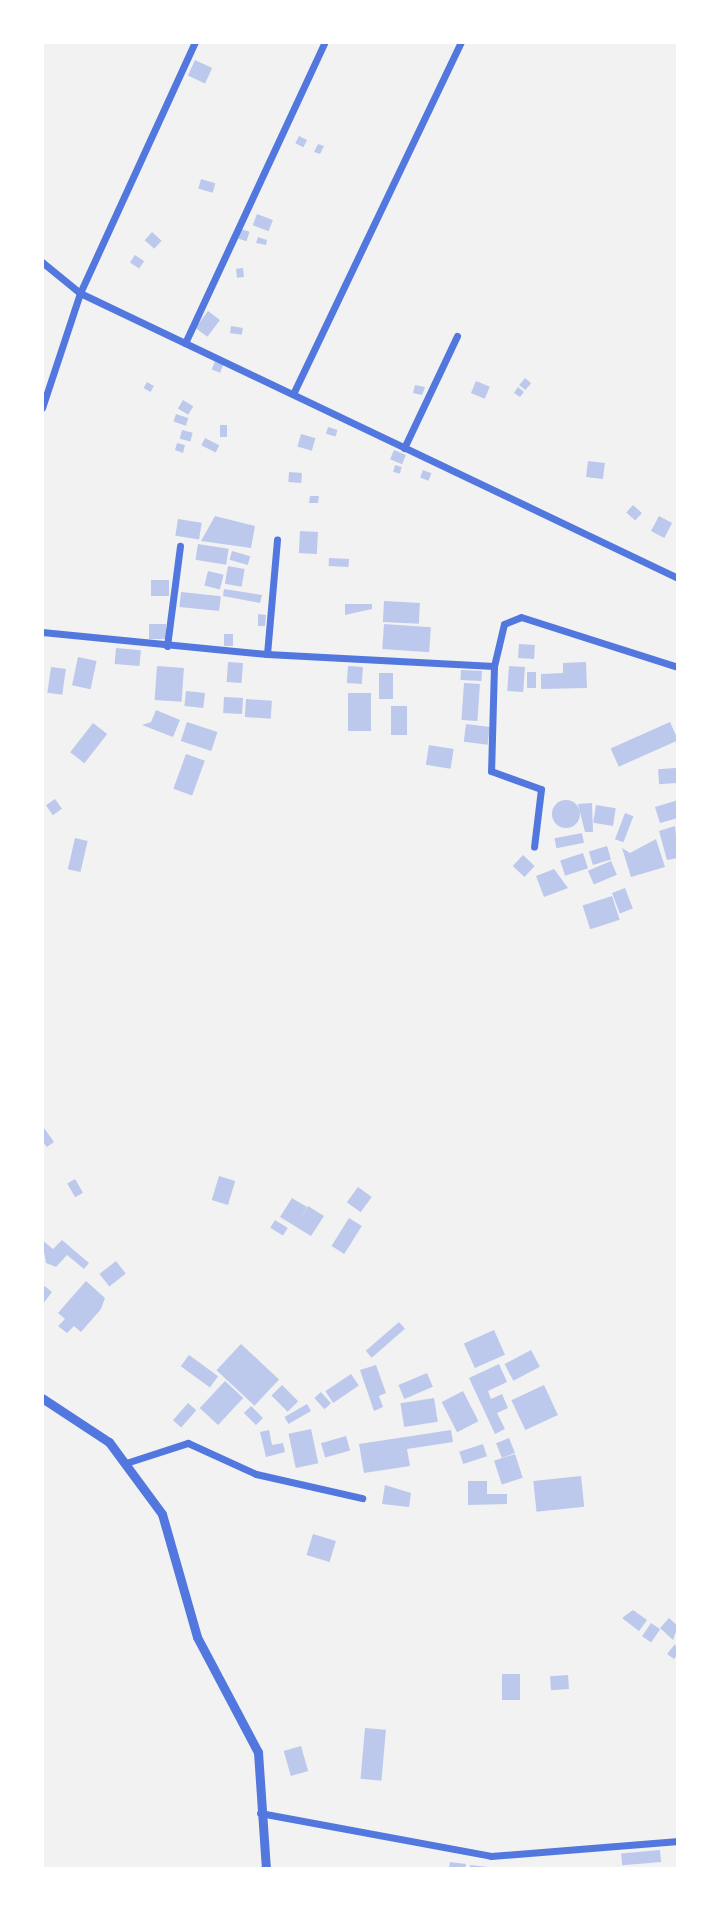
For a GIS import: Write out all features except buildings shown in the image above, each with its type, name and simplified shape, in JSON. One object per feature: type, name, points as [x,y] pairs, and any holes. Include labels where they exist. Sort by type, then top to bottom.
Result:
[{"type":"street","points":[[42,408],[80,293],[195,42]]},
{"type":"street","points":[[184,343],[325,42]]},
{"type":"street","points":[[293,394],[461,42]]},
{"type":"street","points":[[42,262],[80,293],[678,578]]},
{"type":"street","points":[[404,448],[457,336]]},
{"type":"street","points":[[267,654],[277,539]]},
{"type":"street","points":[[167,646],[180,546]]},
{"type":"street","points":[[534,847],[541,789],[491,771],[494,666],[504,624],[521,618],[678,667]]},
{"type":"street","points":[[42,632],[267,654],[494,666]]},
{"type":"street","points":[[42,1398],[129,1462],[163,1514],[197,1637],[258,1752],[259,1813],[266,1869]]},
{"type":"street","points":[[129,1462],[188,1443],[256,1474],[362,1498]]},
{"type":"street","points":[[259,1813],[491,1856],[678,1841]]}]
